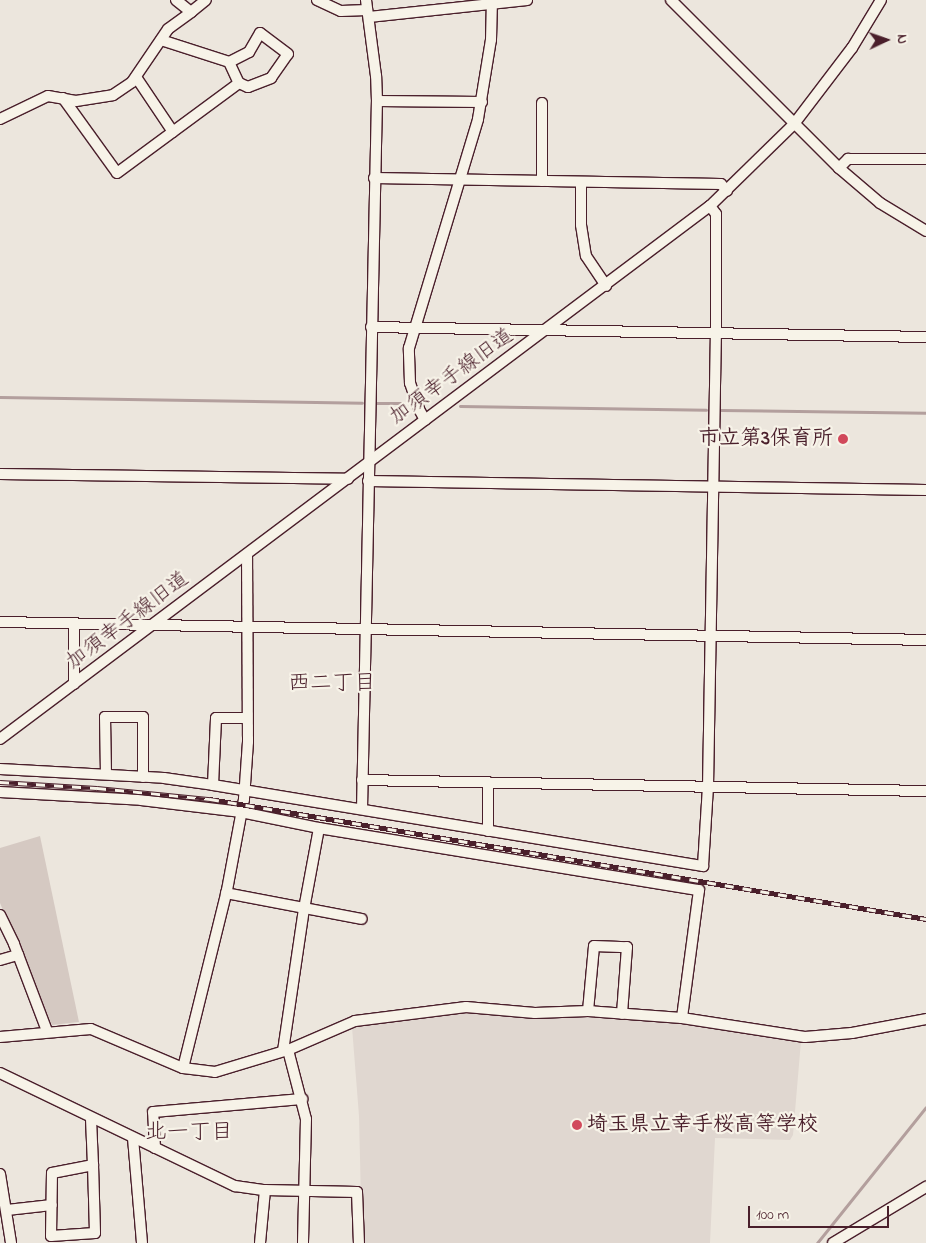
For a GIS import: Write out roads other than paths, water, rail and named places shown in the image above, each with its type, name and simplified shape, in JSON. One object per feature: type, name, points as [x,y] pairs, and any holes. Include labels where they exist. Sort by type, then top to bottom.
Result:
[{"type":"street","points":[[176,0],[191,12]]},
{"type":"street","points":[[0,119],[48,96],[76,101],[113,95],[132,82],[168,29],[206,0]]},
{"type":"street","points":[[317,0],[345,12],[367,9],[527,0]]},
{"type":"street","points":[[671,0],[839,168],[880,203],[926,232]]},
{"type":"street","name":"加須幸手線旧道","points":[[0,739],[548,330],[710,206],[794,124],[852,48],[880,0]]},
{"type":"street","points":[[425,420],[413,394],[407,360],[413,328],[461,180],[482,102],[491,40],[492,2]]},
{"type":"street","points":[[362,809],[377,101],[376,76],[367,9]]},
{"type":"street","points":[[161,40],[229,62],[249,52],[260,33],[288,54],[271,78],[248,87],[240,84],[229,62]]},
{"type":"street","points":[[136,77],[173,132]]},
{"type":"street","points":[[63,98],[117,173],[240,84]]},
{"type":"street","points":[[377,101],[482,102]]},
{"type":"street","points":[[542,103],[542,181]]},
{"type":"street","points":[[839,168],[848,159],[926,159]]},
{"type":"street","points":[[374,178],[721,184],[727,191]]},
{"type":"street","points":[[581,182],[581,224],[586,256],[606,286]]},
{"type":"street","points":[[0,769],[143,777],[244,789],[703,866],[708,787],[716,332],[716,214],[710,206]]},
{"type":"street","points":[[371,327],[926,337]]},
{"type":"street","points":[[0,474],[348,479]]},
{"type":"street","points":[[368,481],[926,490]]},
{"type":"street","points":[[183,1068],[226,893],[242,812],[247,718],[247,555]]},
{"type":"street","points":[[0,622],[365,631],[926,640]]},
{"type":"street","points":[[74,624],[74,684]]},
{"type":"street","points":[[106,774],[105,717],[143,717],[143,777]]},
{"type":"street","points":[[213,785],[216,718],[247,718]]},
{"type":"street","points":[[362,780],[926,791]]},
{"type":"street","points":[[488,782],[488,831]]},
{"type":"street","points":[[0,792],[141,800],[242,812],[319,828],[700,890],[682,1018]]},
{"type":"street","points":[[303,1243],[306,1119],[302,1099],[285,1051],[304,909],[319,828]]},
{"type":"street","points":[[226,893],[362,919]]},
{"type":"street","points":[[0,915],[18,955],[47,1031]]},
{"type":"street","points":[[588,1011],[594,946],[626,947],[622,1014]]},
{"type":"street","points":[[0,960],[18,955]]},
{"type":"street","points":[[0,1037],[47,1031],[91,1029],[183,1068],[215,1072],[285,1051],[355,1021],[466,1007],[535,1013],[588,1011],[682,1018],[805,1037],[852,1033],[926,1019]]},
{"type":"street","points":[[0,1073],[234,1186],[264,1190],[358,1192],[359,1243]]},
{"type":"street","points":[[154,1148],[153,1112],[302,1099]]},
{"type":"street","points":[[91,1118],[93,1165],[95,1233],[51,1236],[52,1173],[93,1165]]},
{"type":"street","points":[[133,1138],[142,1243]]},
{"type":"street","points":[[0,1174],[11,1243]]},
{"type":"street","points":[[834,1243],[926,1187]]},
{"type":"street","points":[[260,1243],[264,1190]]},
{"type":"street","points":[[7,1210],[52,1205]]},
{"type":"waterway","points":[[0,397],[362,403]]},
{"type":"waterway","points":[[376,403],[401,403]]},
{"type":"waterway","points":[[460,406],[706,410]]},
{"type":"waterway","points":[[721,410],[926,413]]},
{"type":"waterway","points":[[817,1243],[926,1107]]},
{"type":"railway","points":[[0,782],[97,788],[210,799],[926,919]]},
{"type":"place","name":"市立第3保育所","points":[[843,439]]},
{"type":"place","name":"埼玉県立幸手桜高等学校","points":[[577,1125]]},
{"type":"district","name":"西二丁目","points":[[332,685]]},
{"type":"district","name":"北一丁目","points":[[189,1134]]}]
